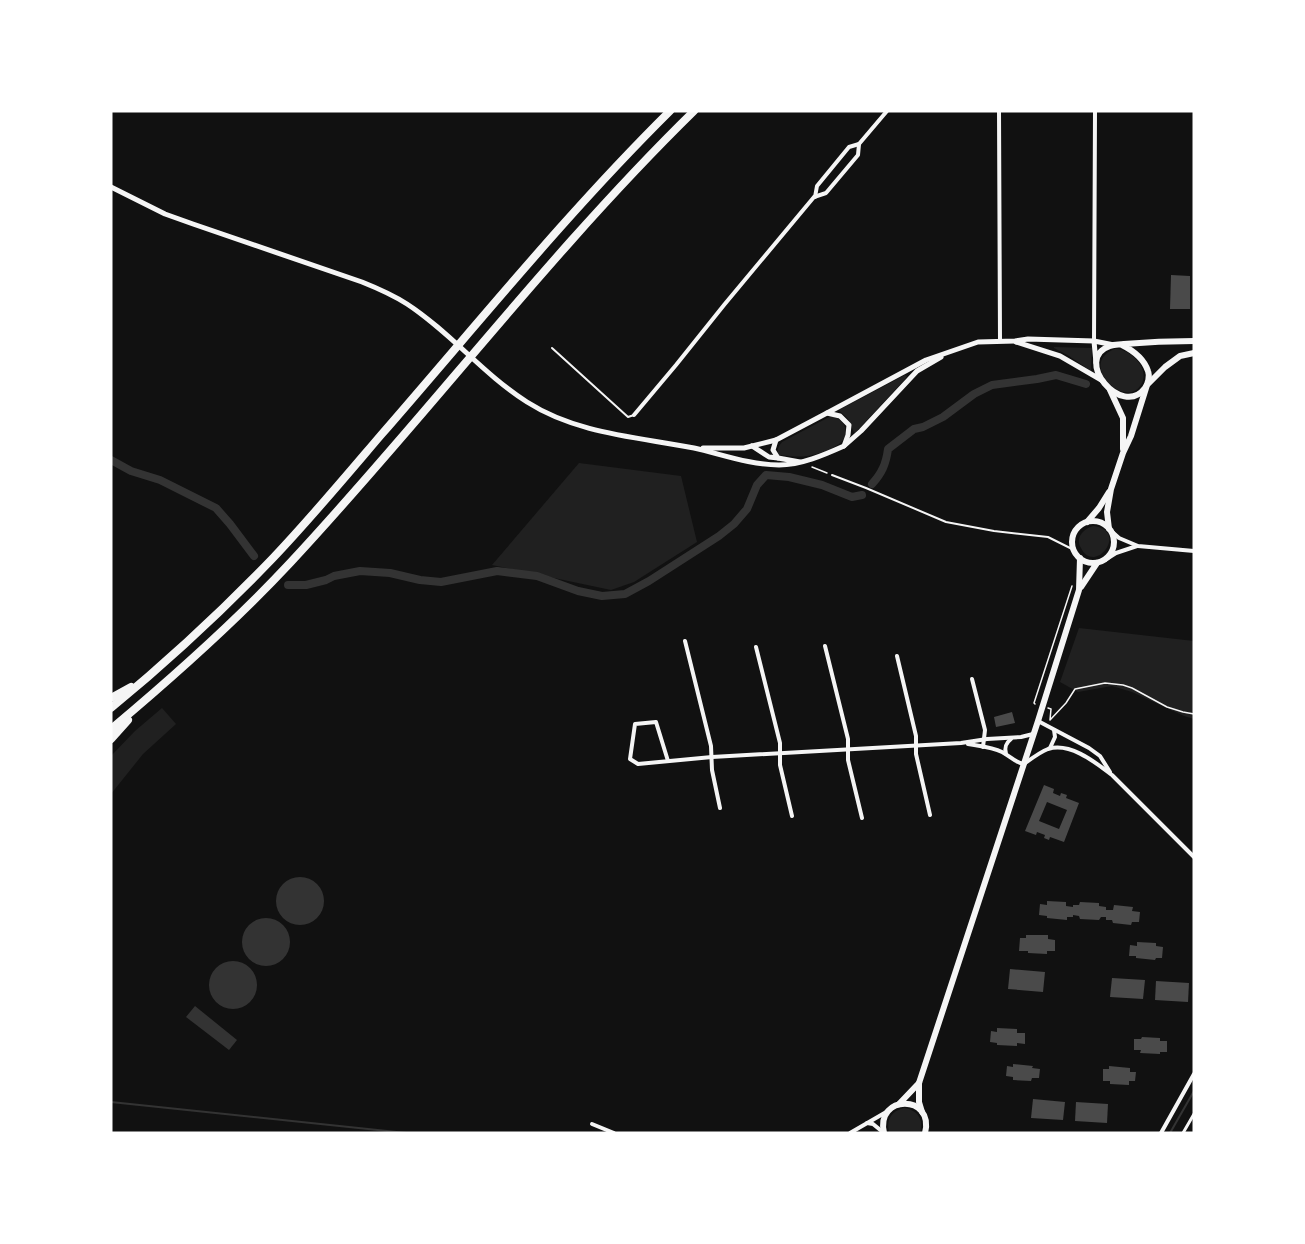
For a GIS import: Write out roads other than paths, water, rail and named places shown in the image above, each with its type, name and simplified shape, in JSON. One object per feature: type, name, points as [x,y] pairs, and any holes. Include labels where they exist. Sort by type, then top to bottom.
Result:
[{"type":"highway","points":[[111,708],[206,626],[275,556],[613,169],[670,111]]},
{"type":"highway","points":[[111,729],[238,616],[290,563],[590,219],[634,170],[693,111]]},
{"type":"highway","points":[[111,699],[150,675]]},
{"type":"highway","points":[[111,739],[152,694]]},
{"type":"main road","points":[[1123,453],[1123,418],[1098,374],[1096,365],[1098,356],[1102,351],[1114,345],[1194,341]]},
{"type":"main road","points":[[1109,529],[1107,512],[1111,489],[1131,436],[1149,375],[1146,367],[1134,353],[1122,345]]},
{"type":"main road","points":[[1105,384],[1117,394],[1131,396],[1139,394],[1165,367],[1180,356],[1194,353]]},
{"type":"main road","points":[[1085,523],[1104,524],[1113,535],[1114,545],[1105,560],[1097,563],[1087,562],[1080,558],[1074,550],[1073,543],[1074,534],[1099,508],[1111,489]]},
{"type":"main road","points":[[926,1133],[926,1121],[919,1101],[919,1083],[1079,590],[1080,558]]},
{"type":"main road","points":[[1079,590],[1097,563]]},
{"type":"main road","points":[[884,1133],[883,1122],[889,1110],[919,1083]]},
{"type":"main road","points":[[898,1104],[911,1104],[922,1112]]},
{"type":"street","points":[[634,415],[814,197],[817,186],[849,147],[859,144],[887,111]]},
{"type":"street","points":[[999,111],[1000,341]]},
{"type":"street","points":[[1095,111],[1094,341],[1096,365]]},
{"type":"street","points":[[814,197],[826,193],[858,155],[859,144]]},
{"type":"street","points":[[111,188],[174,217],[362,282],[408,305],[493,377],[528,403],[545,412],[597,430],[754,462],[779,465],[800,462],[844,446],[917,371],[955,349]]},
{"type":"street","points":[[692,448],[744,448],[776,440],[926,360],[978,342],[1028,339],[1094,341],[1114,345]]},
{"type":"street","points":[[1015,341],[1060,356],[1105,384]]},
{"type":"street","points":[[827,413],[840,416],[849,425],[844,446]]},
{"type":"street","points":[[776,440],[773,450],[778,458]]},
{"type":"street","points":[[752,446],[769,456],[800,462]]},
{"type":"street","points":[[1109,529],[1119,538],[1138,546],[1194,551]]},
{"type":"street","points":[[1105,560],[1116,553],[1138,546]]},
{"type":"street","points":[[685,641],[711,746],[712,770],[720,808]]},
{"type":"street","points":[[825,646],[848,739],[848,760],[862,818]]},
{"type":"street","points":[[756,647],[780,743],[780,765],[792,816]]},
{"type":"street","points":[[897,656],[916,736],[916,754],[930,815]]},
{"type":"street","points":[[972,680],[985,730],[983,747]]},
{"type":"street","points":[[1038,721],[1100,756],[1112,776]]},
{"type":"street","points":[[668,761],[657,722],[635,724],[630,759],[638,764],[712,757],[961,743],[1034,734]]},
{"type":"street","points":[[961,743],[1006,754],[1014,761],[1024,764],[1049,749],[1054,742],[1054,730]]},
{"type":"street","points":[[1006,754],[1007,742],[1012,738]]},
{"type":"street","points":[[1049,749],[1069,750],[1097,764],[1194,857]]},
{"type":"street","points":[[1161,1133],[1194,1074]]},
{"type":"street","points":[[850,1133],[889,1110]]},
{"type":"street","points":[[1183,1133],[1194,1114]]},
{"type":"street","points":[[867,1123],[873,1124],[884,1133]]},
{"type":"street","points":[[592,1124],[614,1133]]},
{"type":"lane","points":[[552,348],[628,417],[634,415]]},
{"type":"lane","points":[[832,475],[946,522],[994,531],[1048,537],[1074,550]]},
{"type":"waterway","points":[[872,484],[883,468],[888,449],[914,429],[943,417],[974,394],[992,385],[1056,375],[1086,384]]},
{"type":"waterway","points":[[111,460],[131,471],[160,480],[216,508],[254,556]]},
{"type":"waterway","points":[[288,585],[306,585],[360,571],[390,573],[441,582],[497,571],[537,576],[578,591],[602,596],[625,594],[649,581],[734,524],[747,509],[757,485],[766,475],[789,477],[822,485],[852,497],[862,495]]},
{"type":"waterway","points":[[1170,1133],[1194,1091]]},
{"type":"waterway","points":[[111,1102],[406,1133]]}]
